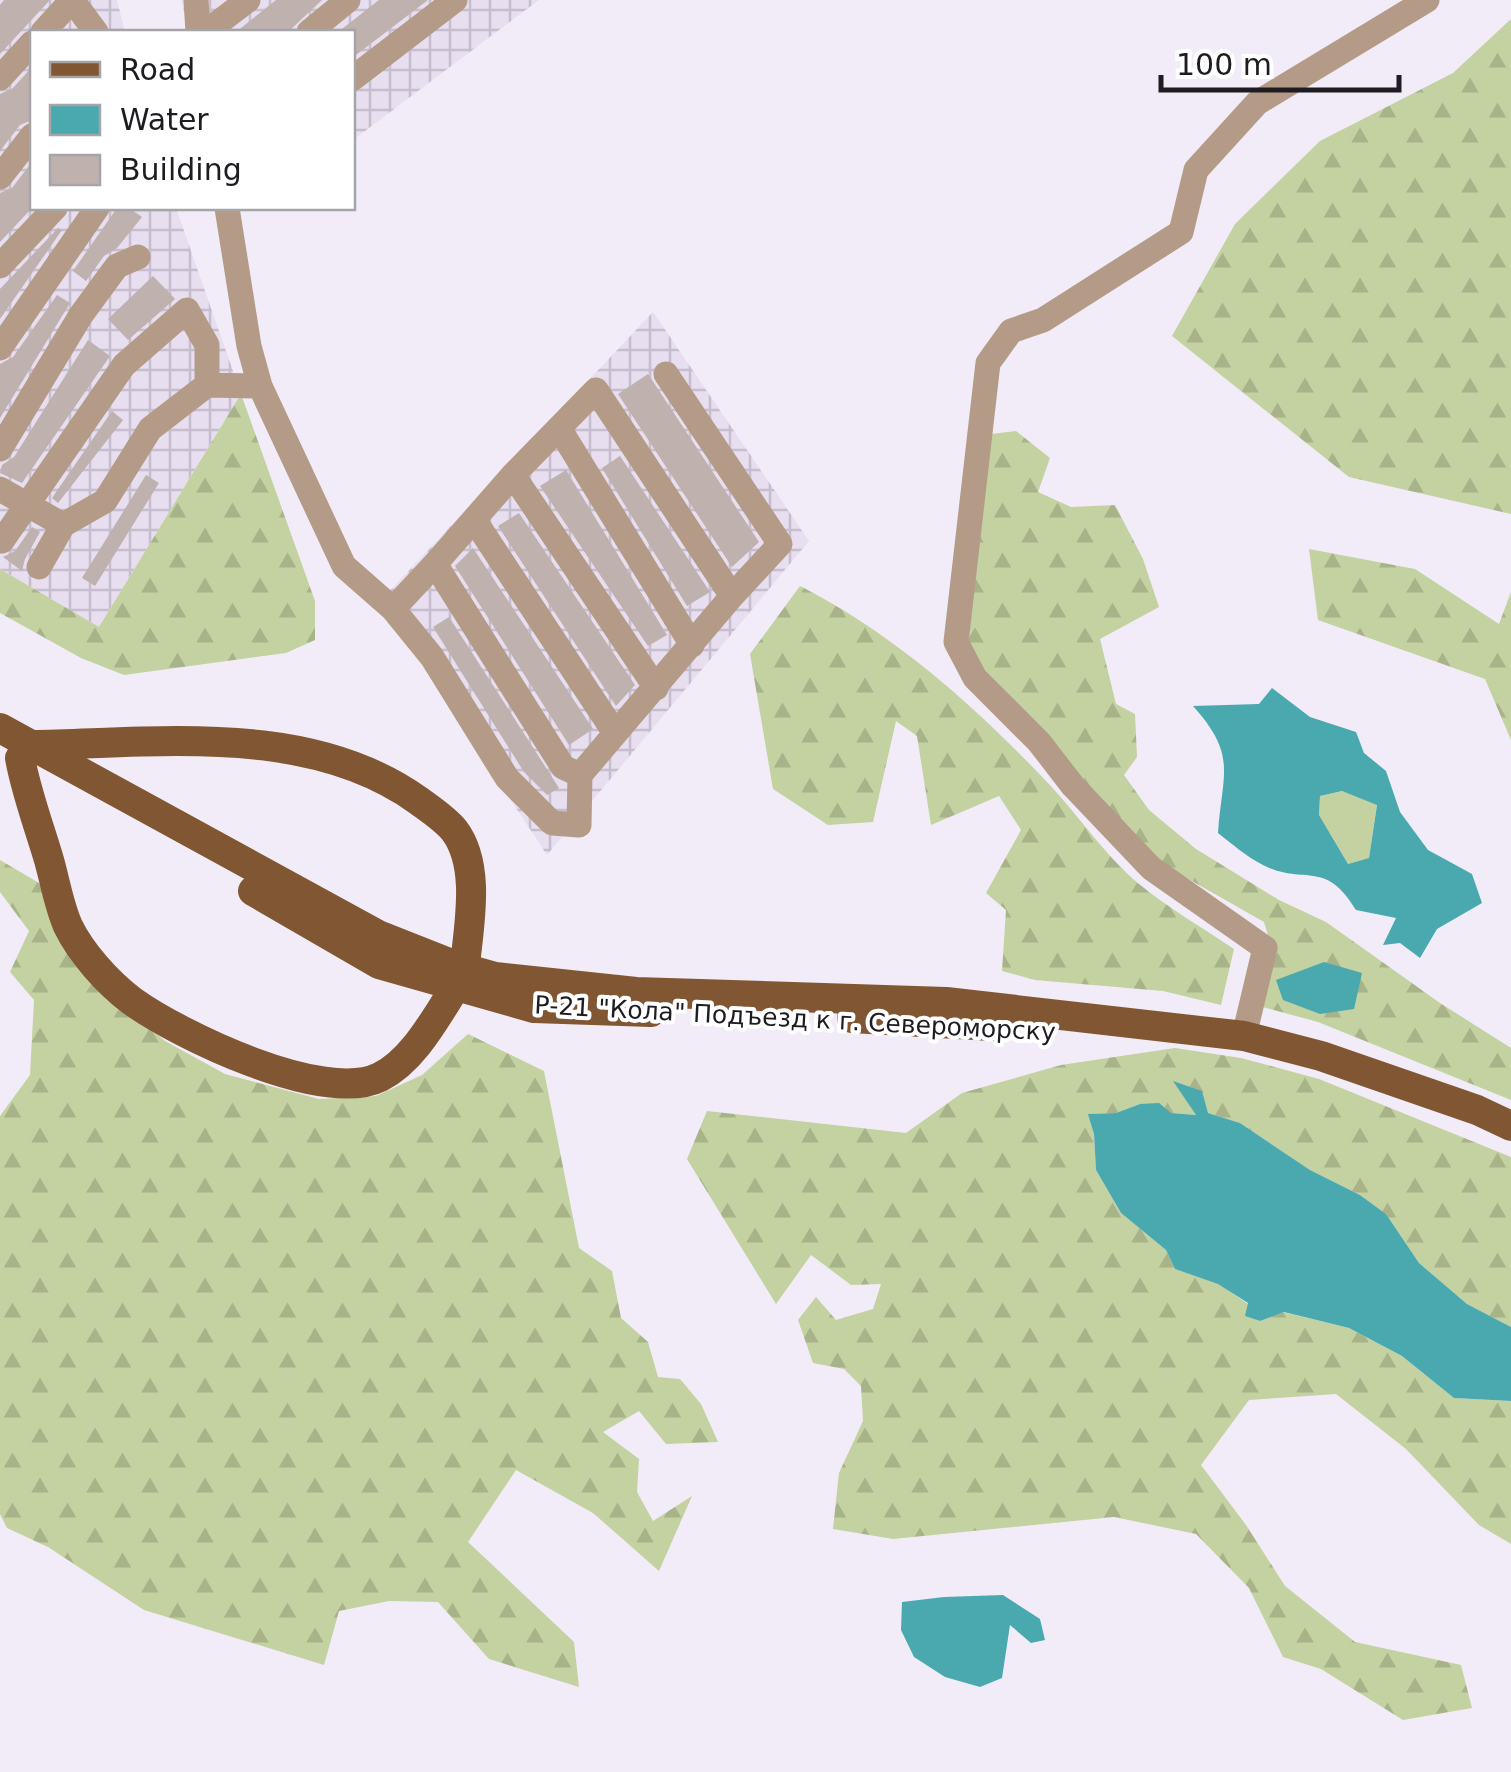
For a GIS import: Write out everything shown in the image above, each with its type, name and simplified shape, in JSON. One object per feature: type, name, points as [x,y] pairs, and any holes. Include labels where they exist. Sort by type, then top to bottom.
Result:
[{"type":"main road","points":[[0,728],[16,750],[69,927],[102,974],[131,1000],[208,1044],[326,1084],[354,1084],[378,1078],[395,1067],[428,1032],[459,978],[470,917],[469,866],[455,831],[401,788],[326,758],[254,744],[16,750]]},
{"type":"main road","points":[[16,750],[378,935],[494,977],[636,992],[946,1002],[1244,1036],[1477,1110],[1511,1126]]},
{"type":"main road","name":"Р-21 \"Кола\" Подъезд к г. Североморску","points":[[16,750],[380,964],[534,1008],[879,1018],[1293,1049]]},
{"type":"lane","points":[[44,30],[72,0],[94,30]]},
{"type":"lane","points":[[196,0],[202,30]]},
{"type":"lane","points":[[205,30],[248,0]]},
{"type":"lane","points":[[311,30],[348,0]]},
{"type":"lane","points":[[355,77],[456,0]]},
{"type":"lane","points":[[1244,1036],[1265,948],[1150,868],[1073,786],[1039,742],[975,678],[956,642],[988,363],[1011,332],[1043,320],[1182,232],[1196,170],[1258,103],[1427,0]]},
{"type":"lane","points":[[0,78],[30,45]]},
{"type":"lane","points":[[0,176],[30,138]]},
{"type":"lane","points":[[0,266],[53,210]]},
{"type":"lane","points":[[0,348],[95,210]]},
{"type":"lane","points":[[226,210],[249,346],[260,386],[344,566],[392,609],[432,657],[507,778],[552,823],[578,825],[580,774],[780,544],[666,374]]},
{"type":"lane","points":[[0,449],[82,314],[117,266],[138,257]]},
{"type":"lane","points":[[2,542],[124,365],[186,310],[207,346],[207,385]]},
{"type":"lane","points":[[39,567],[62,525],[105,501],[150,429],[207,385],[260,386]]},
{"type":"lane","points":[[392,609],[475,521],[513,474],[596,390],[732,596]]},
{"type":"lane","points":[[559,428],[692,644]]},
{"type":"lane","points":[[513,474],[656,688]]},
{"type":"lane","points":[[0,489],[62,525]]},
{"type":"lane","points":[[475,521],[615,734]]},
{"type":"lane","points":[[435,564],[562,767],[580,774]]},
{"type":"shaded area","points":[[0,0],[117,0],[124,30],[30,30],[30,210],[177,210],[241,394],[99,627],[0,569]]},
{"type":"shaded area","points":[[181,0],[539,0],[355,138],[355,30],[188,30]]},
{"type":"shaded area","points":[[653,312],[809,541],[547,855],[380,601]]},
{"type":"green space","points":[[1511,19],[1511,514],[1349,477],[1172,336],[1235,224],[1320,141],[1453,73]]},
{"type":"green space","points":[[241,394],[315,601],[315,640],[286,653],[124,675],[81,658],[0,613],[0,569],[99,627]]},
{"type":"green space","points":[[1016,431],[1050,458],[1038,492],[1071,507],[1115,505],[1143,559],[1159,607],[1100,639],[1116,704],[1135,714],[1137,757],[1124,775],[1149,810],[1196,849],[1279,900],[1326,922],[1511,1048],[1511,1100],[1318,1022],[1259,1006],[1274,955],[1264,922],[1155,860],[981,671],[965,641],[991,434]]},
{"type":"green space","points":[[1309,549],[1415,569],[1499,624],[1511,592],[1511,740],[1485,679],[1318,620]]},
{"type":"green space","points":[[800,586],[868,626],[932,673],[1019,753],[1126,873],[1234,949],[1221,1005],[1163,991],[1035,980],[1002,971],[1006,910],[986,893],[1021,830],[999,796],[931,825],[917,736],[896,721],[873,822],[828,825],[773,789],[750,654]]},
{"type":"green space","points":[[1342,791],[1377,804],[1369,858],[1348,864],[1319,815],[1320,796]]},
{"type":"green space","points":[[0,860],[39,883],[88,977],[165,1041],[225,1074],[319,1099],[376,1096],[422,1075],[468,1034],[544,1071],[579,1248],[612,1271],[621,1318],[648,1342],[658,1377],[680,1379],[701,1404],[718,1442],[666,1444],[639,1411],[603,1432],[639,1459],[637,1492],[653,1521],[692,1496],[659,1571],[593,1513],[516,1470],[468,1542],[574,1642],[579,1687],[489,1659],[438,1602],[389,1601],[339,1611],[324,1665],[144,1610],[48,1547],[7,1528],[0,1514],[0,1116],[30,1075],[34,1000],[10,972],[29,931],[0,892]]},
{"type":"green space","points":[[1175,1048],[1241,1058],[1319,1079],[1511,1157],[1511,1327],[1467,1304],[1419,1263],[1386,1214],[1240,1123],[1208,1113],[1201,1091],[1175,1082],[1196,1115],[1140,1104],[1116,1113],[1089,1114],[1096,1170],[1121,1213],[1166,1250],[1175,1269],[1219,1284],[1248,1304],[1246,1316],[1260,1321],[1283,1312],[1349,1328],[1402,1356],[1454,1398],[1511,1401],[1511,1544],[1479,1525],[1406,1449],[1336,1394],[1249,1400],[1201,1465],[1285,1586],[1355,1642],[1461,1665],[1472,1708],[1403,1720],[1321,1669],[1283,1657],[1249,1588],[1196,1534],[1114,1517],[893,1539],[833,1529],[839,1473],[863,1421],[861,1386],[844,1369],[813,1363],[798,1320],[816,1297],[836,1320],[873,1309],[881,1284],[851,1285],[811,1255],[776,1304],[687,1159],[707,1111],[906,1133],[962,1093],[1061,1065]]},
{"type":"water","points":[[1272,688],[1310,717],[1356,732],[1364,753],[1386,771],[1400,812],[1428,850],[1472,874],[1482,903],[1437,929],[1420,958],[1400,943],[1383,945],[1396,918],[1356,910],[1345,894],[1324,878],[1263,865],[1218,833],[1224,780],[1222,752],[1193,706],[1259,704]],"holes":[[[1342,791],[1377,805],[1369,858],[1348,864],[1319,815],[1320,796]]]},
{"type":"water","points":[[1324,962],[1362,973],[1354,1009],[1320,1014],[1283,1000],[1276,980]]},
{"type":"water","points":[[1173,1081],[1202,1091],[1208,1113],[1240,1123],[1310,1170],[1360,1195],[1386,1214],[1419,1263],[1467,1304],[1511,1327],[1511,1401],[1454,1398],[1402,1356],[1349,1328],[1284,1312],[1260,1321],[1245,1316],[1248,1303],[1218,1284],[1175,1269],[1166,1250],[1121,1213],[1096,1170],[1094,1134],[1088,1114],[1116,1113],[1140,1104],[1159,1103],[1171,1113],[1196,1115]]},
{"type":"water","points":[[1003,1595],[1040,1619],[1045,1640],[1031,1643],[1010,1625],[1002,1678],[980,1687],[945,1677],[914,1657],[901,1630],[902,1602]]},
{"type":"building","points":[[4,0],[50,0],[0,54],[0,5]]},
{"type":"building","points":[[276,0],[322,0],[290,30],[238,30]]},
{"type":"building","points":[[379,0],[428,0],[355,56],[355,30],[341,30]]},
{"type":"building","points":[[30,69],[30,121],[20,125],[0,151],[0,94],[12,89]]},
{"type":"building","points":[[30,165],[30,210],[0,242],[0,193],[12,188]]},
{"type":"building","points":[[116,210],[132,210],[142,217],[86,281],[73,271]]},
{"type":"building","points":[[58,228],[62,230],[0,319],[0,289]]},
{"type":"building","points":[[153,276],[175,299],[128,340],[108,319]]},
{"type":"building","points":[[57,295],[70,303],[0,418],[0,364],[13,357]]},
{"type":"building","points":[[88,340],[110,356],[22,483],[0,473],[2,465],[14,457]]},
{"type":"building","points":[[648,374],[759,542],[732,567],[618,394]]},
{"type":"building","points":[[112,411],[123,420],[58,503],[52,498]]},
{"type":"building","points":[[620,456],[710,592],[687,606],[602,468]]},
{"type":"building","points":[[566,470],[667,635],[648,646],[540,486]]},
{"type":"building","points":[[146,475],[159,483],[95,586],[82,578]]},
{"type":"building","points":[[519,513],[635,685],[616,706],[498,526]]},
{"type":"building","points":[[32,527],[40,532],[22,571],[3,557],[15,551]]},
{"type":"building","points":[[473,548],[593,729],[569,745],[455,566]]},
{"type":"building","points":[[449,617],[559,788],[547,795],[524,772],[433,627]]}]
